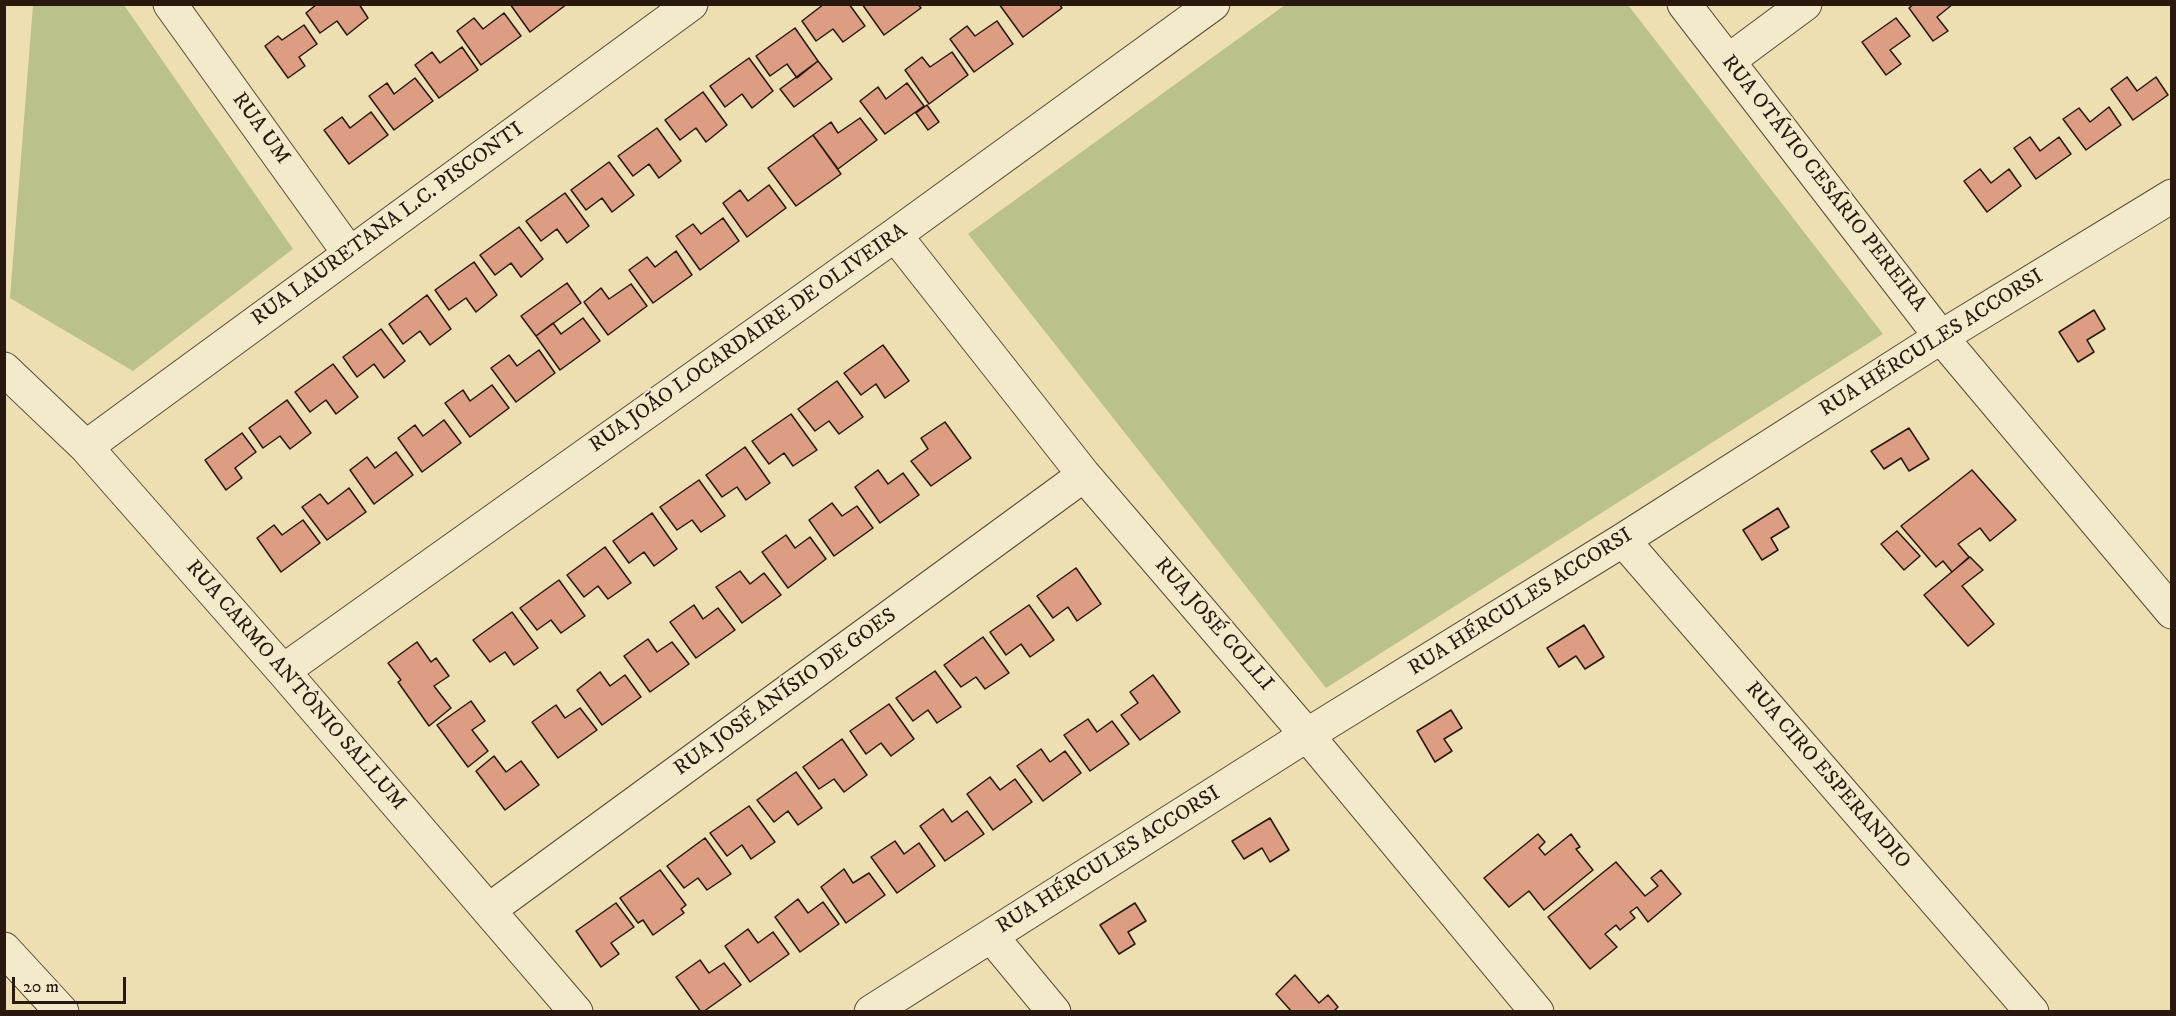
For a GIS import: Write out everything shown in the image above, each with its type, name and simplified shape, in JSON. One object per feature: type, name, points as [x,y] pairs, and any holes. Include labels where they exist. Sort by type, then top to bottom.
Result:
[{"type":"street","name":"RUA LAURETANA L.C. PISCONTI","points":[[86,447],[691,4]]},
{"type":"street","name":"RUA JOÃO LOCARDAIRE DE OLIVEIRA","points":[[283,671],[895,235],[1213,4]]},
{"type":"street","name":"RUA OTÁVIO CESÁRIO PEREIRA","points":[[1684,4],[1941,337],[2172,612]]},
{"type":"street","points":[[1728,61],[1804,4]]},
{"type":"street","name":"RUA UM","points":[[176,7],[349,253]]},
{"type":"street","name":"RUA HÉRCULES ACCORSI","points":[[871,1011],[1307,735],[1623,540],[1941,337],[2172,196]]},
{"type":"street","name":"RUA JOSÉ COLLI","points":[[895,235],[1084,475],[1307,735],[1537,1011]]},
{"type":"street","name":"RUA CARMO ANTÔNIO SALLUM","points":[[4,369],[86,447],[283,671],[576,1011]]},
{"type":"street","name":"RUA JOSÉ ANÍSIO DE GOES","points":[[489,910],[1084,475]]},
{"type":"street","name":"RUA CIRO ESPERANDIO","points":[[1623,540],[2032,1011]]},
{"type":"street","points":[[991,936],[1054,1011]]},
{"type":"street","points":[[4,949],[62,1011]]},
{"type":"green space","points":[[33,5],[124,5],[293,249],[133,371],[10,298]]},
{"type":"green space","points":[[1285,5],[1628,5],[1883,334],[1326,688],[968,234]]},
{"type":"building","points":[[317,4],[359,4],[368,18],[347,35],[337,21],[320,33],[306,13]]},
{"type":"building","points":[[510,4],[567,4],[530,32]]},
{"type":"building","points":[[824,4],[849,4],[865,26],[843,42],[833,29],[816,41],[802,21]]},
{"type":"building","points":[[862,4],[918,4],[921,8],[884,35]]},
{"type":"building","points":[[999,4],[1059,4],[1062,8],[1023,37]]},
{"type":"building","points":[[1914,4],[1953,4],[1937,17],[1948,31],[1933,41],[1909,8]]},
{"type":"building","points":[[504,13],[521,36],[481,65],[457,31],[474,18],[483,29]]},
{"type":"building","points":[[1896,18],[1910,36],[1890,50],[1901,64],[1886,75],[1862,42]]},
{"type":"building","points":[[997,21],[1013,44],[974,72],[950,39],[967,26],[975,36]]},
{"type":"building","points":[[304,25],[317,44],[299,57],[305,66],[288,78],[265,46],[278,36],[282,40]]},
{"type":"building","points":[[795,28],[818,61],[797,78],[787,64],[770,76],[756,56]]},
{"type":"building","points":[[462,47],[478,70],[439,98],[415,65],[432,52],[440,63]]},
{"type":"building","points":[[952,52],[968,75],[929,104],[905,70],[922,57],[930,67]]},
{"type":"building","points":[[749,58],[773,91],[752,108],[742,94],[725,107],[710,86]]},
{"type":"building","points":[[818,61],[832,79],[794,107],[780,89]]},
{"type":"building","points":[[2127,77],[2137,91],[2156,77],[2168,95],[2133,120],[2111,89]]},
{"type":"building","points":[[415,78],[433,101],[394,130],[369,96],[387,83],[394,94]]},
{"type":"building","points":[[907,83],[924,106],[885,134],[860,101],[878,87],[886,99]]},
{"type":"building","points":[[703,92],[727,125],[706,142],[696,128],[680,140],[665,120]]},
{"type":"building","points":[[927,105],[939,122],[928,130],[916,113]]},
{"type":"building","points":[[2109,107],[2121,125],[2086,150],[2063,119],[2079,108],[2090,122]]},
{"type":"building","points":[[371,112],[388,135],[349,164],[324,130],[342,117],[350,128]]},
{"type":"building","points":[[860,118],[877,140],[838,169],[813,135],[831,122],[838,133]]},
{"type":"building","points":[[657,128],[681,161],[659,178],[649,164],[633,176],[618,156]]},
{"type":"building","points":[[813,135],[841,174],[796,206],[768,168]]},
{"type":"building","points":[[2030,137],[2040,151],[2059,137],[2071,154],[2036,179],[2014,148]]},
{"type":"building","points":[[609,162],[634,195],[612,212],[602,198],[586,210],[571,190]]},
{"type":"building","points":[[1980,169],[1991,183],[2009,169],[2021,186],[1987,212],[1964,181]]},
{"type":"building","points":[[769,185],[786,208],[747,237],[723,203],[740,190],[748,201]]},
{"type":"building","points":[[565,193],[589,226],[567,243],[557,229],[541,241],[526,221]]},
{"type":"building","points":[[723,218],[739,241],[700,270],[676,236],[693,224],[701,234]]},
{"type":"building","points":[[519,227],[543,259],[521,277],[511,263],[495,275],[480,255]]},
{"type":"building","points":[[676,251],[692,275],[653,303],[629,270],[647,257],[655,267]]},
{"type":"building","points":[[474,262],[497,295],[476,312],[466,298],[449,310],[435,290]]},
{"type":"building","points":[[567,283],[581,303],[536,336],[521,316]]},
{"type":"building","points":[[631,284],[647,306],[608,335],[584,302],[601,288],[609,299]]},
{"type":"building","points":[[427,295],[451,329],[430,345],[420,331],[403,344],[389,324]]},
{"type":"building","points":[[2094,310],[2105,329],[2087,340],[2094,352],[2078,362],[2059,332]]},
{"type":"building","points":[[583,318],[600,341],[560,370],[536,336],[553,323],[561,334]]},
{"type":"building","points":[[381,329],[405,361],[384,378],[374,364],[357,377],[343,357]]},
{"type":"building","points":[[883,345],[909,381],[885,398],[876,384],[861,395],[844,373]]},
{"type":"building","points":[[539,350],[555,373],[516,402],[491,368],[509,355],[517,366]]},
{"type":"building","points":[[333,364],[358,397],[336,414],[326,400],[310,412],[295,392]]},
{"type":"building","points":[[837,381],[863,417],[839,434],[829,421],[815,431],[798,409]]},
{"type":"building","points":[[492,385],[509,408],[470,437],[445,403],[463,390],[470,401]]},
{"type":"building","points":[[287,400],[311,433],[290,449],[280,436],[263,448],[249,428]]},
{"type":"building","points":[[791,414],[817,450],[793,466],[784,453],[769,464],[752,441]]},
{"type":"building","points":[[444,420],[461,443],[422,472],[398,438],[415,425],[423,436]]},
{"type":"building","points":[[945,422],[971,458],[931,486],[911,461],[928,449],[921,438]]},
{"type":"building","points":[[1909,428],[1929,459],[1909,471],[1901,458],[1884,469],[1871,451]]},
{"type":"building","points":[[242,433],[256,452],[235,468],[242,478],[226,490],[205,460]]},
{"type":"building","points":[[745,447],[770,483],[746,500],[737,487],[722,497],[706,475]]},
{"type":"building","points":[[396,452],[413,475],[374,504],[350,470],[367,457],[375,468]]},
{"type":"building","points":[[878,470],[888,484],[903,473],[919,495],[880,523],[855,487]]},
{"type":"building","points":[[1972,470],[2016,520],[1990,541],[1980,528],[1958,544],[1969,557],[1952,572],[1943,561],[1936,567],[1901,526]]},
{"type":"building","points":[[699,480],[725,516],[701,532],[692,520],[677,530],[660,507]]},
{"type":"building","points":[[349,488],[366,512],[327,540],[302,507],[320,494],[328,504]]},
{"type":"building","points":[[832,503],[842,516],[857,506],[873,528],[834,556],[809,520]]},
{"type":"building","points":[[1778,508],[1789,527],[1771,538],[1778,550],[1762,560],[1743,530]]},
{"type":"building","points":[[652,513],[677,549],[654,566],[644,552],[629,563],[613,541]]},
{"type":"building","points":[[303,520],[320,543],[281,572],[257,538],[274,525],[282,535]]},
{"type":"building","points":[[1897,531],[1920,556],[1904,570],[1881,544]]},
{"type":"building","points":[[786,535],[795,548],[810,537],[826,559],[788,588],[762,552]]},
{"type":"building","points":[[605,547],[631,583],[608,599],[598,586],[584,597],[567,575]]},
{"type":"building","points":[[1970,557],[1983,570],[1962,586],[1994,624],[1968,646],[1924,595]]},
{"type":"building","points":[[1076,568],[1101,604],[1077,621],[1068,607],[1053,618],[1037,596]]},
{"type":"building","points":[[740,571],[750,584],[764,573],[781,595],[742,623],[716,587]]},
{"type":"building","points":[[559,580],[585,616],[561,633],[551,620],[537,630],[520,608]]},
{"type":"building","points":[[694,605],[703,619],[718,608],[735,630],[696,658],[670,622]]},
{"type":"building","points":[[1029,605],[1054,640],[1030,657],[1021,644],[1006,655],[990,632]]},
{"type":"building","points":[[512,612],[538,648],[514,665],[505,652],[490,662],[473,640]]},
{"type":"building","points":[[1584,625],[1604,657],[1585,669],[1576,656],[1559,667],[1547,648]]},
{"type":"building","points":[[983,637],[1009,673],[985,689],[976,677],[961,687],[944,665]]},
{"type":"building","points":[[648,639],[657,652],[672,642],[689,664],[650,692],[624,656]]},
{"type":"building","points":[[417,642],[431,662],[436,658],[449,676],[434,686],[451,708],[429,726],[398,682],[401,680],[388,663]]},
{"type":"building","points":[[935,671],[961,707],[937,723],[928,710],[913,721],[896,698]]},
{"type":"building","points":[[600,672],[610,686],[625,675],[641,697],[602,725],[577,690]]},
{"type":"building","points":[[1153,675],[1180,712],[1140,740],[1121,715],[1138,703],[1130,692]]},
{"type":"building","points":[[471,701],[485,721],[472,730],[488,751],[468,767],[437,725]]},
{"type":"building","points":[[889,704],[914,739],[891,756],[881,743],[866,754],[850,731]]},
{"type":"building","points":[[556,705],[565,718],[580,708],[597,730],[558,758],[532,722]]},
{"type":"building","points":[[1451,710],[1462,728],[1444,739],[1452,751],[1435,762],[1417,731]]},
{"type":"building","points":[[1088,719],[1097,732],[1112,721],[1129,744],[1090,771],[1064,735]]},
{"type":"building","points":[[842,739],[867,775],[844,792],[834,779],[819,789],[803,767]]},
{"type":"building","points":[[1041,749],[1050,762],[1065,751],[1081,773],[1043,801],[1017,766]]},
{"type":"building","points":[[494,756],[506,772],[521,761],[539,785],[505,810],[476,771]]},
{"type":"building","points":[[796,772],[822,808],[798,825],[788,811],[774,822],[757,800]]},
{"type":"building","points":[[990,777],[1000,790],[1015,779],[1032,802],[993,830],[967,794]]},
{"type":"building","points":[[749,806],[775,842],[751,859],[742,845],[727,856],[710,833]]},
{"type":"building","points":[[943,809],[952,822],[967,811],[984,834],[945,861],[920,826]]},
{"type":"building","points":[[1270,818],[1289,850],[1270,862],[1262,848],[1244,859],[1232,841]]},
{"type":"building","points":[[1538,834],[1545,842],[1539,848],[1545,855],[1571,834],[1580,847],[1576,849],[1593,870],[1544,910],[1529,891],[1509,907],[1484,878]]},
{"type":"building","points":[[705,838],[731,874],[707,890],[698,878],[684,888],[667,866]]},
{"type":"building","points":[[895,841],[904,854],[919,843],[935,866],[897,893],[871,857]]},
{"type":"building","points":[[1616,862],[1645,896],[1658,886],[1651,878],[1661,870],[1681,894],[1648,922],[1637,907],[1630,912],[1635,918],[1620,930],[1616,925],[1605,934],[1617,947],[1590,969],[1548,917]]},
{"type":"building","points":[[844,869],[853,883],[869,873],[885,895],[846,923],[821,887]]},
{"type":"building","points":[[660,870],[686,905],[681,909],[684,913],[653,935],[643,920],[638,923],[620,898]]},
{"type":"building","points":[[798,899],[808,913],[823,902],[839,924],[800,952],[775,917]]},
{"type":"building","points":[[616,903],[634,927],[611,943],[619,954],[601,967],[576,931]]},
{"type":"building","points":[[1135,903],[1146,921],[1128,932],[1135,944],[1119,954],[1100,925]]},
{"type":"building","points":[[748,929],[758,943],[773,932],[789,954],[750,982],[725,946]]},
{"type":"building","points":[[700,960],[709,973],[724,963],[741,985],[703,1012],[676,977]]},
{"type":"building","points":[[1295,975],[1319,1003],[1328,995],[1338,1007],[1333,1012],[1292,1012],[1276,994]]}]
